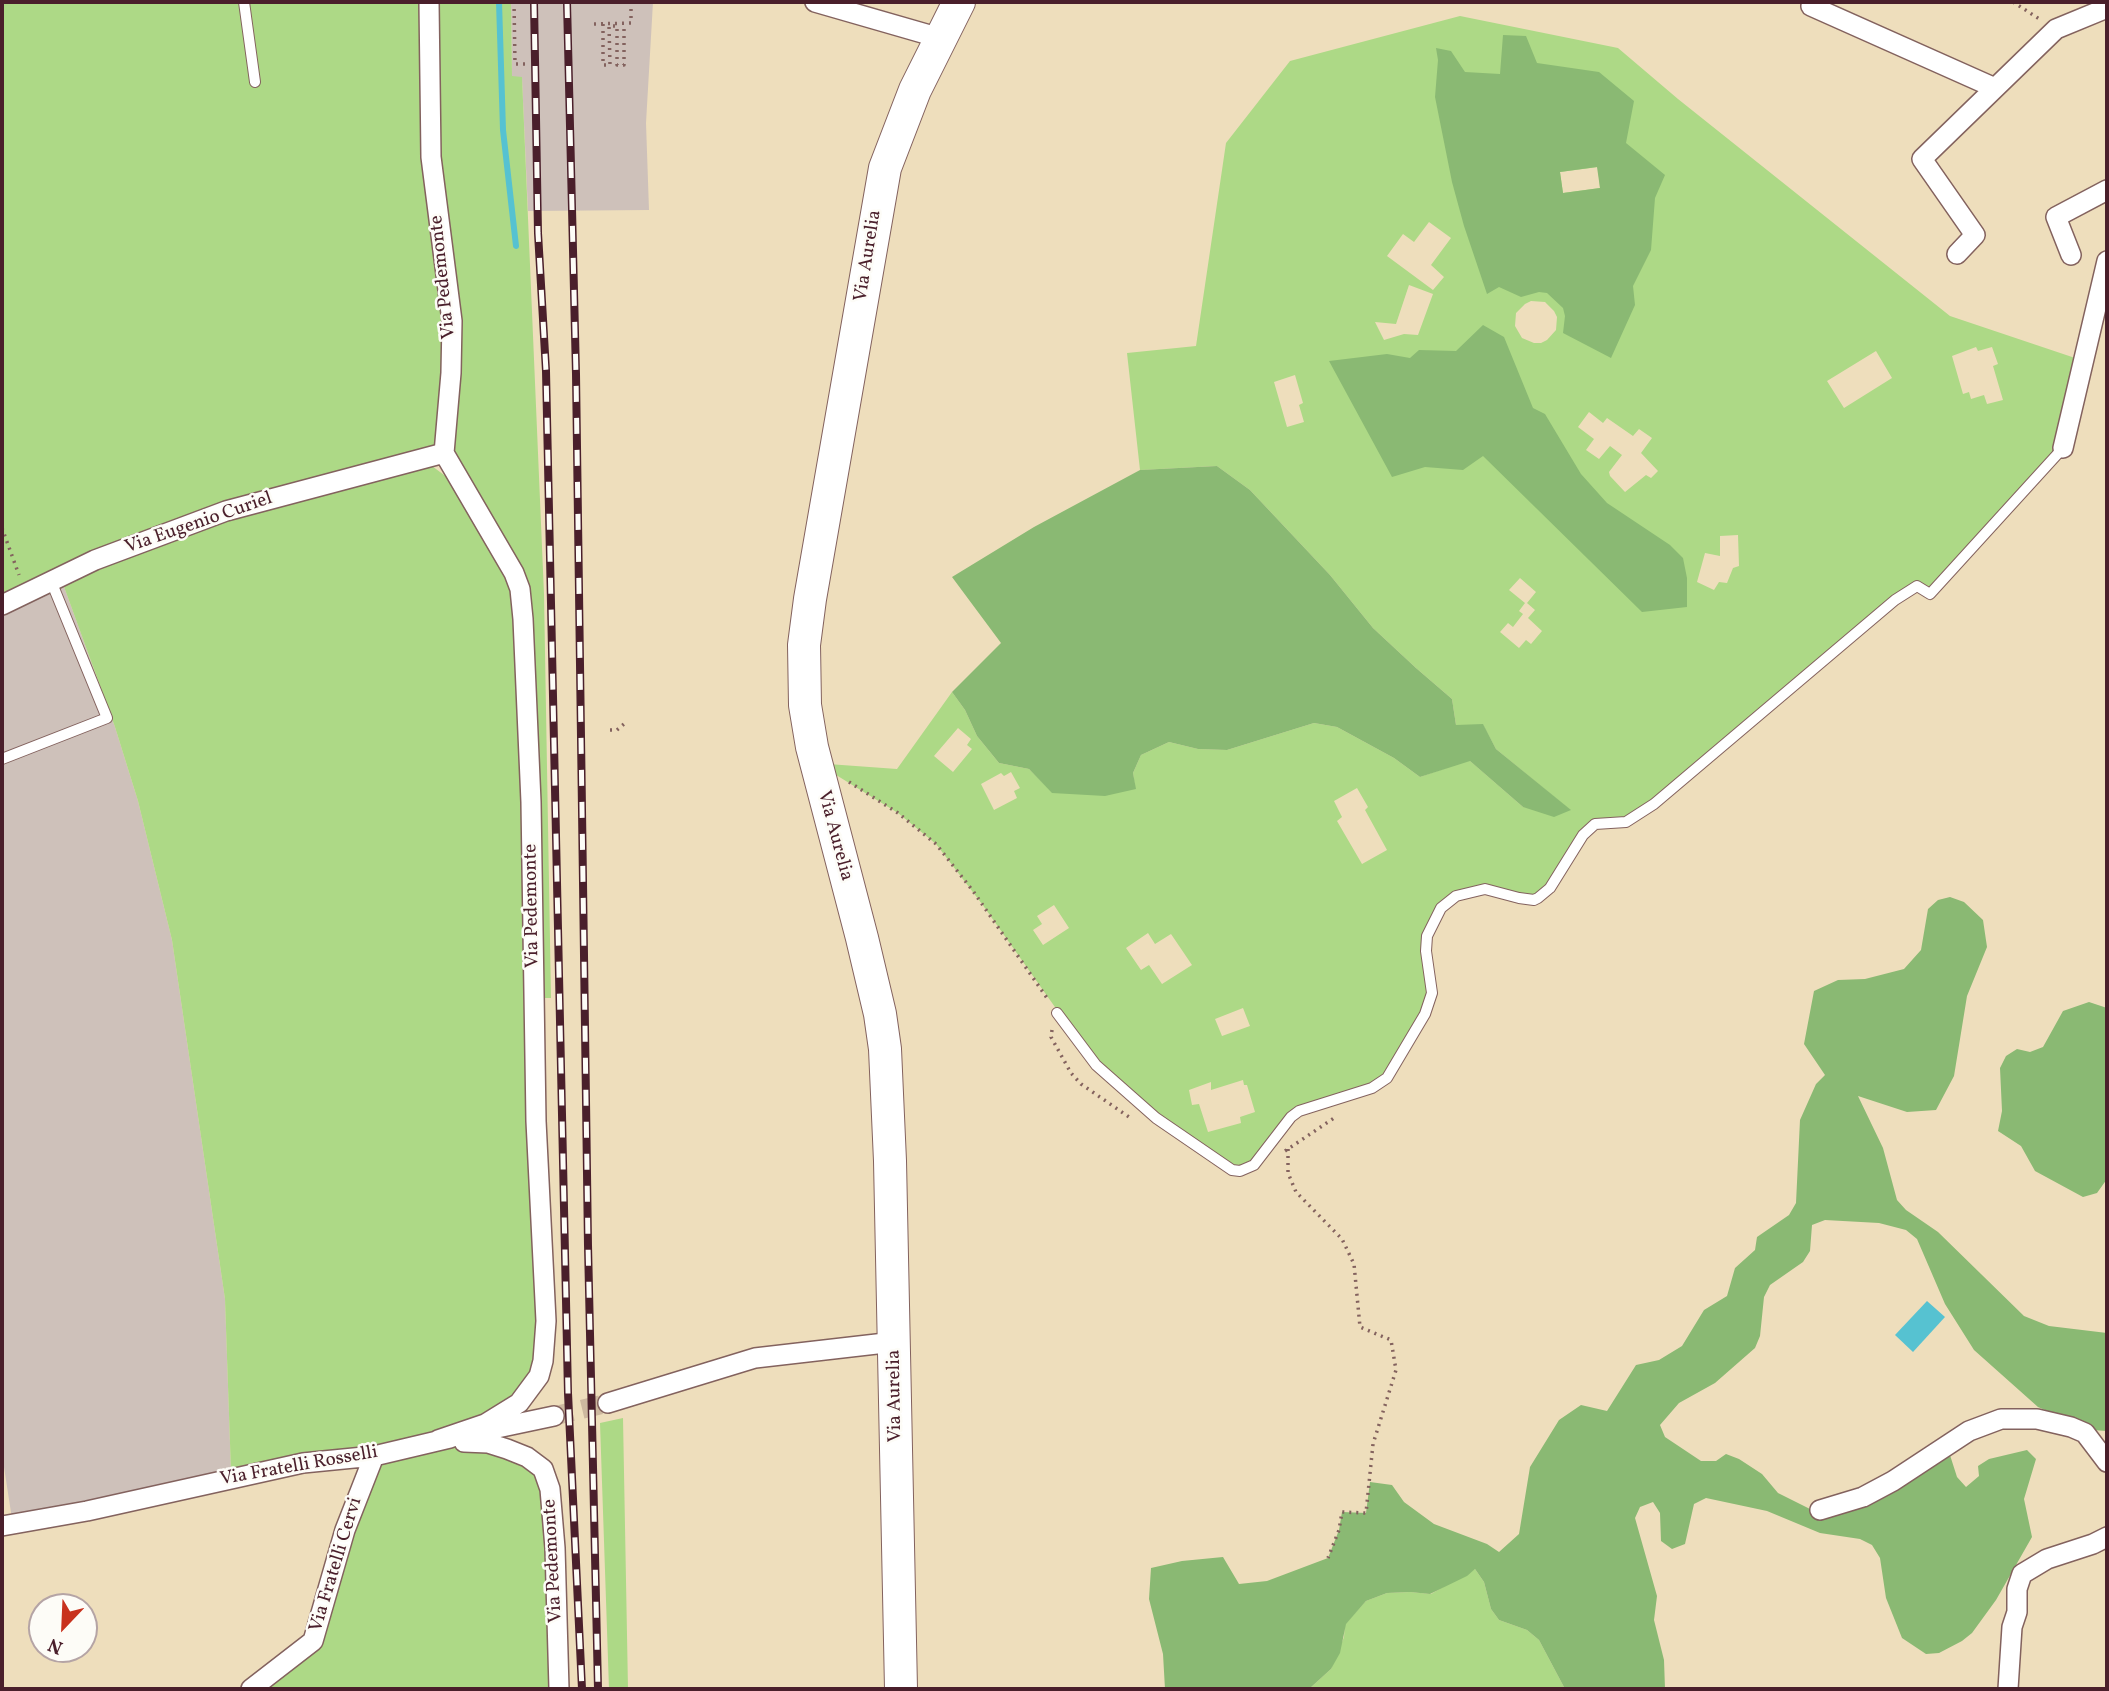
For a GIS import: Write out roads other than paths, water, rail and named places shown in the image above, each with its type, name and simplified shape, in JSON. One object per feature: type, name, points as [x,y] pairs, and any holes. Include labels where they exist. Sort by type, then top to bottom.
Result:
[{"type":"main road","name":"Via Aurelia","points":[[901,1689],[890,1161],[885,1049],[880,1014],[817,766],[805,705],[804,645],[885,168],[911,100],[959,2]]},
{"type":"street","name":"Via Pedemonte","points":[[429,2],[431,157],[452,321],[451,373],[444,453],[514,573],[520,589],[531,802],[536,1121],[546,1321],[543,1361],[532,1389],[519,1403],[485,1424],[438,1440]]},
{"type":"street","points":[[814,2],[851,7],[940,38]]},
{"type":"street","points":[[1811,6],[1995,88]]},
{"type":"street","points":[[1957,254],[1975,235],[1922,159],[2056,29],[2107,8]]},
{"type":"street","points":[[2071,255],[2056,217],[2107,190]]},
{"type":"street","points":[[2063,449],[2107,261]]},
{"type":"street","name":"Via Eugenio Curiel","points":[[2,604],[95,560],[226,511],[444,453]]},
{"type":"street","points":[[608,1403],[755,1358],[894,1342]]},
{"type":"street","name":"Via Fratelli Rosselli","points":[[2,1526],[87,1511],[303,1463],[374,1456],[554,1416]]},
{"type":"street","points":[[1820,1510],[1863,1497],[1893,1481],[1969,1431],[2001,1419],[2037,1419],[2071,1427],[2085,1433],[2107,1462]]},
{"type":"street","name":"Via Pedemonte","points":[[438,1440],[488,1443],[527,1457],[543,1469],[550,1489],[555,1548],[559,1689]]},
{"type":"street","name":"Via Fratelli Cervi","points":[[251,1689],[313,1641],[345,1530],[374,1456]]},
{"type":"street","points":[[2008,1689],[2017,1589],[2022,1574],[2047,1559],[2093,1544],[2107,1536]]},
{"type":"lane","points":[[244,2],[255,82]]},
{"type":"lane","points":[[1056,1013],[1096,1065],[1156,1118],[1232,1170],[1240,1171],[1254,1165],[1290,1117],[1299,1111],[1372,1088],[1387,1078],[1425,1014],[1432,993],[1426,951],[1427,936],[1441,908],[1456,897],[1485,889],[1519,898],[1538,898],[1550,888],[1583,835],[1595,824],[1626,822],[1654,804],[1895,600],[1917,586],[1930,594],[2063,449]]},
{"type":"lane","points":[[2,759],[107,718],[51,581]]},
{"type":"water","points":[[1927,1301],[1945,1317],[1913,1352],[1895,1335]]},
{"type":"waterway","points":[[499,2],[503,130],[516,246]]},
{"type":"tunnel","points":[[554,1416],[608,1403]]},
{"type":"railway","points":[[534,2],[538,233],[546,371],[568,1393],[582,1689]]},
{"type":"railway","points":[[567,2],[576,374],[588,1245],[598,1689]]}]
